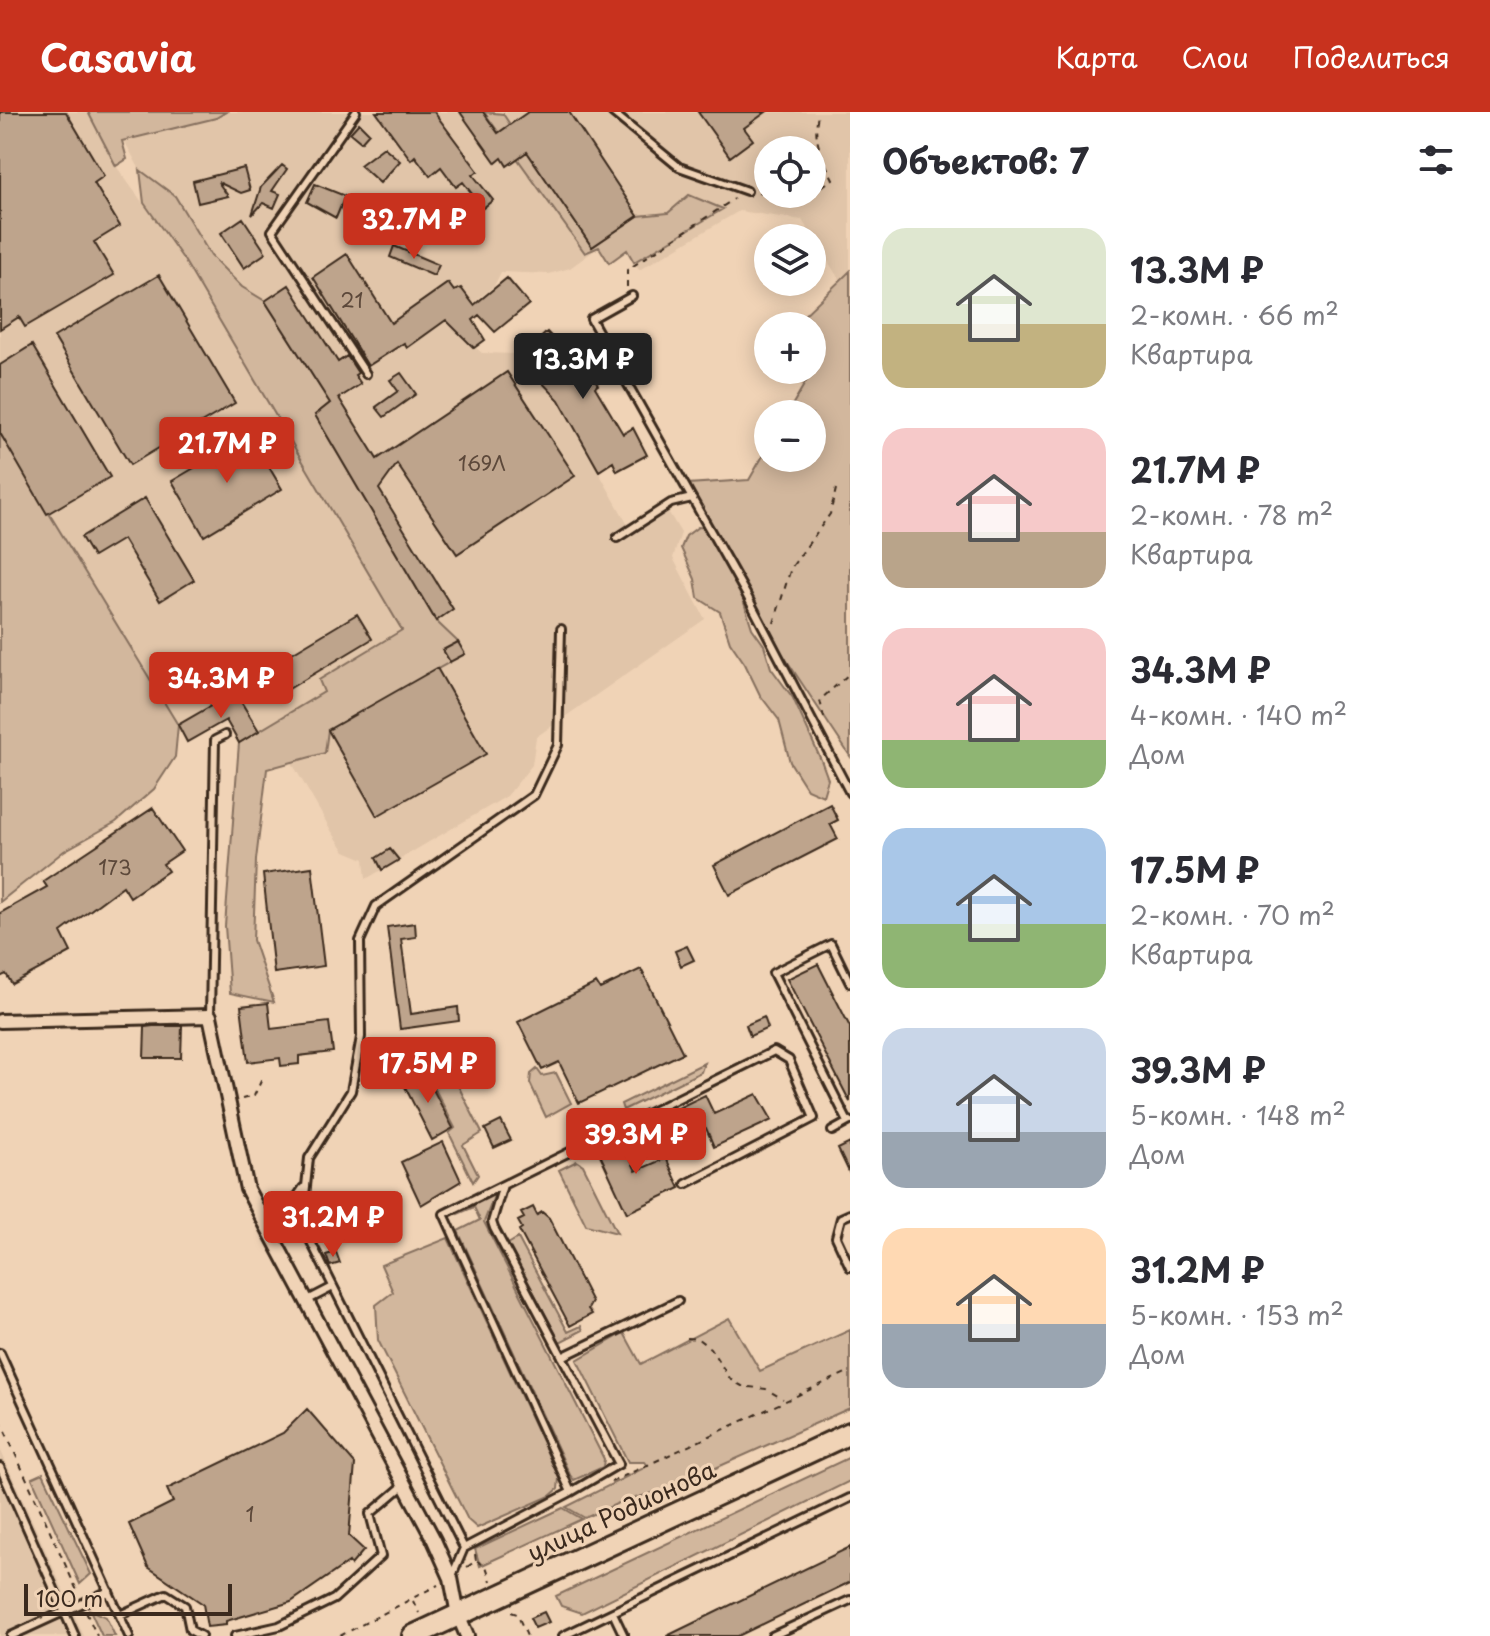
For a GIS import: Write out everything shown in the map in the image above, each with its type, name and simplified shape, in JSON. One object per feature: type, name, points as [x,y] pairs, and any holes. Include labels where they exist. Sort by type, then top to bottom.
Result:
[{"type":"main road","name":"улица Родионова","points":[[413,1636],[850,1433]]},
{"type":"street","points":[[0,1021],[210,1016],[247,1189],[451,1578],[458,1615],[467,1636]]},
{"type":"lane","points":[[356,112],[272,231],[366,374]]},
{"type":"lane","points":[[612,112],[679,167],[747,191]]},
{"type":"lane","points":[[630,297],[591,319],[768,636],[850,793]]},
{"type":"lane","points":[[617,538],[671,503],[692,498]]},
{"type":"lane","points":[[464,1548],[302,1224],[303,1188],[309,1158],[351,1091],[361,1037],[360,941],[376,906],[534,795],[558,745],[561,629]]},
{"type":"lane","points":[[210,1016],[215,740],[225,735]]},
{"type":"lane","points":[[832,1131],[849,1122],[773,973],[831,944],[850,983]]},
{"type":"lane","points":[[571,1492],[443,1219],[446,1213],[774,1051],[789,1060],[814,1118],[686,1184]]},
{"type":"lane","points":[[451,1578],[464,1548],[619,1464],[494,1228],[492,1222],[503,1185]]},
{"type":"lane","points":[[259,1213],[273,1218],[289,1209],[303,1188]]},
{"type":"lane","points":[[850,1214],[841,1218],[836,1237],[850,1267]]},
{"type":"lane","points":[[306,1301],[333,1287]]},
{"type":"lane","points":[[562,1357],[678,1301]]},
{"type":"lane","points":[[0,1353],[129,1636]]},
{"type":"lane","points":[[0,1467],[4,1487],[75,1636]]},
{"type":"lane","points":[[235,1636],[279,1626],[334,1599],[381,1556],[370,1514],[404,1485]]},
{"type":"lane","points":[[563,1636],[850,1498]]},
{"type":"lane","points":[[11,1636],[109,1591]]},
{"type":"lane","points":[[120,1615],[166,1594],[185,1606],[190,1630],[201,1636]]},
{"type":"lane","points":[[772,1636],[850,1600]]},
{"type":"lane","points":[[613,1613],[624,1636]]},
{"type":"path","points":[[817,136],[815,124],[819,112]]},
{"type":"path","points":[[826,165],[833,179],[826,184]]},
{"type":"path","points":[[630,297],[627,270],[683,229],[747,191],[754,192]]},
{"type":"path","points":[[768,636],[791,568],[830,514],[836,489]]},
{"type":"path","points":[[825,727],[820,700],[850,673]]},
{"type":"path","points":[[228,1101],[254,1096],[262,1079]]},
{"type":"path","points":[[687,1338],[698,1339],[710,1348],[731,1380],[742,1386],[766,1389],[783,1399]]},
{"type":"path","points":[[602,1486],[783,1399],[850,1371]]},
{"type":"path","points":[[0,1420],[97,1636]]},
{"type":"path","points":[[340,1636],[451,1578],[476,1561],[474,1547]]},
{"type":"shaded area","points":[[0,112],[88,112],[116,166],[184,260],[403,631],[320,680],[325,691],[443,666],[464,654],[436,621],[315,415],[330,404],[265,301],[242,287],[211,256],[175,196],[140,170],[125,142],[222,112],[850,112],[850,271],[839,279],[826,258],[826,224],[805,224],[802,220],[739,211],[639,270],[627,250],[609,263],[599,247],[570,268],[549,274],[501,272],[494,286],[448,324],[482,353],[515,354],[559,400],[629,527],[666,508],[681,533],[673,558],[705,619],[536,737],[532,765],[507,796],[366,879],[364,859],[345,851],[270,725],[239,743],[225,720],[187,742],[0,433]]},
{"type":"shaded area","points":[[88,112],[226,112],[216,118],[122,141],[127,159],[116,166]]},
{"type":"shaded area","points":[[484,112],[503,114],[592,247],[638,216],[668,213],[689,195],[723,209],[634,262],[627,250],[609,263],[599,247],[585,253]]},
{"type":"shaded area","points":[[140,170],[175,196],[211,256],[242,287],[265,301],[330,403],[315,415],[436,621],[458,642],[443,650],[450,662],[328,730],[325,753],[267,769],[256,860],[253,940],[274,1002],[230,993],[225,926],[239,743],[324,692],[319,680],[402,630],[184,260],[144,203]]},
{"type":"shaded area","points":[[850,271],[850,756],[740,590],[752,628],[764,645],[771,668],[793,698],[821,760],[828,779],[823,796],[807,789],[790,762],[779,720],[760,695],[730,642],[720,612],[698,598],[695,579],[681,548],[686,536],[698,527],[708,528],[718,539],[688,484],[749,480],[754,471],[826,472],[826,400],[795,400],[804,384],[826,384],[826,312],[807,312]]},
{"type":"shaded area","points":[[0,433],[178,725],[175,757],[154,789],[116,822],[64,851],[0,902]]},
{"type":"shaded area","points":[[442,1054],[482,1133],[463,1145],[478,1175],[473,1182],[449,1133],[455,1128],[422,1064]]},
{"type":"shaded area","points":[[704,1063],[701,1072],[623,1110],[621,1104]]},
{"type":"shaded area","points":[[537,1069],[542,1076],[556,1073],[571,1103],[546,1117],[530,1083],[531,1074]]},
{"type":"shaded area","points":[[577,1161],[583,1165],[617,1233],[586,1225],[559,1170]]},
{"type":"shaded area","points":[[491,1193],[494,1196],[484,1222],[604,1459],[603,1467],[574,1480],[458,1231],[480,1220],[474,1207],[458,1214],[456,1209]]},
{"type":"shaded area","points":[[448,1238],[559,1478],[558,1489],[550,1496],[477,1528],[468,1520],[378,1340],[376,1305],[393,1292],[381,1265]]},
{"type":"shaded area","points":[[518,1238],[568,1332],[581,1326],[583,1330],[560,1342],[508,1244]]},
{"type":"shaded area","points":[[729,1318],[760,1371],[850,1330],[850,1408],[671,1488],[621,1502],[585,1518],[566,1507],[648,1466],[645,1462],[628,1462],[577,1360],[624,1333],[641,1364]]},
{"type":"shaded area","points":[[0,1449],[84,1636],[0,1636]]},
{"type":"shaded area","points":[[850,1457],[850,1481],[582,1613],[561,1606],[556,1596]]},
{"type":"shaded area","points":[[43,1473],[91,1574],[80,1584],[32,1478]]},
{"type":"shaded area","points":[[563,1508],[582,1519],[480,1566],[475,1549]]},
{"type":"shaded area","points":[[90,1610],[106,1617],[115,1636],[102,1636]]},
{"type":"building","points":[[0,112],[66,112],[104,176],[94,183],[120,226],[94,242],[114,275],[25,327],[19,317],[0,329]]},
{"type":"building","points":[[376,112],[434,112],[478,171],[473,175],[493,200],[483,208],[463,182],[456,187],[441,167],[430,176],[415,156],[411,160]]},
{"type":"building","points":[[460,112],[483,112],[498,133],[528,112],[569,112],[638,216],[592,247],[527,152],[507,166],[502,158],[496,163]]},
{"type":"building","points":[[698,112],[766,112],[744,128],[753,140],[730,157]]},
{"type":"building","points":[[359,123],[369,133],[361,142],[350,133]]},
{"type":"building","points":[[384,147],[400,161],[380,183],[360,165]]},
{"type":"building","points":[[282,165],[287,169],[272,191],[280,194],[274,208],[263,203],[252,215],[261,187]]},
{"type":"building","points":[[244,168],[250,190],[241,193],[218,182],[228,196],[198,203],[193,181]]},
{"type":"building","points":[[315,184],[345,196],[336,218],[307,202]]},
{"type":"building","points":[[243,218],[266,253],[244,268],[221,233]]},
{"type":"building","points":[[394,246],[439,265],[434,276],[390,257]]},
{"type":"building","points":[[347,254],[391,323],[448,283],[454,291],[461,288],[474,305],[507,278],[529,304],[495,332],[479,315],[473,320],[485,340],[474,348],[446,320],[407,348],[404,343],[368,366],[313,277]]},
{"type":"building","points":[[159,275],[235,403],[130,465],[54,337]]},
{"type":"building","points":[[289,285],[338,362],[347,356],[358,373],[355,375],[361,384],[339,398],[377,459],[507,372],[575,476],[457,554],[397,464],[379,489],[453,609],[436,621],[315,415],[330,403],[265,301]]},
{"type":"building","points":[[547,332],[565,351],[574,345],[604,359],[607,367],[594,376],[598,385],[595,387],[623,434],[633,428],[647,455],[617,471],[613,462],[599,471],[559,400],[519,358]]},
{"type":"building","points":[[32,345],[110,477],[47,514],[0,433],[0,365]]},
{"type":"building","points":[[401,373],[416,394],[384,417],[376,407],[398,391],[390,380]]},
{"type":"building","points":[[250,435],[282,489],[204,536],[172,481]]},
{"type":"building","points":[[145,498],[194,580],[160,601],[123,539],[93,557],[81,537]]},
{"type":"building","points":[[357,614],[372,639],[272,699],[257,674]]},
{"type":"building","points":[[458,642],[465,654],[450,662],[443,650]]},
{"type":"building","points":[[437,668],[486,754],[377,816],[328,730]]},
{"type":"building","points":[[235,692],[259,731],[239,743],[226,720],[187,742],[178,725]]},
{"type":"building","points":[[830,804],[838,820],[830,824],[838,839],[729,895],[714,865]]},
{"type":"building","points":[[153,808],[182,851],[163,864],[168,871],[130,897],[123,886],[61,932],[71,952],[12,984],[6,974],[0,977],[0,913],[47,887],[43,881]]},
{"type":"building","points":[[390,849],[399,860],[382,870],[376,858]]},
{"type":"building","points":[[312,867],[324,966],[274,973],[263,874]]},
{"type":"building","points":[[415,923],[416,937],[401,939],[411,1014],[458,1007],[459,1021],[400,1029],[387,927]]},
{"type":"building","points":[[687,946],[694,960],[681,966],[675,951]]},
{"type":"building","points":[[818,964],[850,1027],[850,1102],[787,979]]},
{"type":"building","points":[[641,969],[683,1053],[579,1103],[559,1062],[542,1070],[518,1022],[596,983],[600,989]]},
{"type":"building","points":[[268,1003],[271,1029],[329,1022],[333,1052],[299,1056],[299,1064],[281,1066],[280,1058],[248,1062],[241,1006]]},
{"type":"building","points":[[764,1017],[768,1028],[750,1036],[746,1025]]},
{"type":"building","points":[[182,1026],[181,1058],[144,1058],[145,1027]]},
{"type":"building","points":[[423,1070],[453,1128],[432,1140],[402,1081]]},
{"type":"building","points":[[757,1094],[772,1120],[714,1147],[706,1128],[663,1148],[649,1122],[705,1095],[714,1114]]},
{"type":"building","points":[[501,1121],[511,1140],[494,1148],[485,1129]]},
{"type":"building","points":[[620,1136],[636,1171],[666,1158],[680,1188],[627,1213],[596,1146]]},
{"type":"building","points":[[443,1142],[461,1181],[421,1205],[401,1162]]},
{"type":"building","points":[[850,1143],[850,1174],[838,1149]]},
{"type":"building","points":[[533,1207],[537,1215],[542,1212],[549,1218],[592,1302],[588,1309],[592,1314],[570,1326],[519,1230],[522,1228],[518,1221],[524,1218],[521,1213]]},
{"type":"building","points":[[336,1252],[340,1263],[330,1266],[326,1255]]},
{"type":"building","points":[[307,1409],[355,1464],[349,1536],[364,1550],[351,1565],[349,1562],[291,1602],[226,1621],[226,1625],[207,1627],[203,1604],[148,1567],[129,1524],[173,1502],[167,1489],[283,1433]]},
{"type":"building","points":[[850,1547],[850,1582],[738,1636],[667,1636]]},
{"type":"building","points":[[544,1612],[549,1622],[535,1628],[530,1618]]}]
